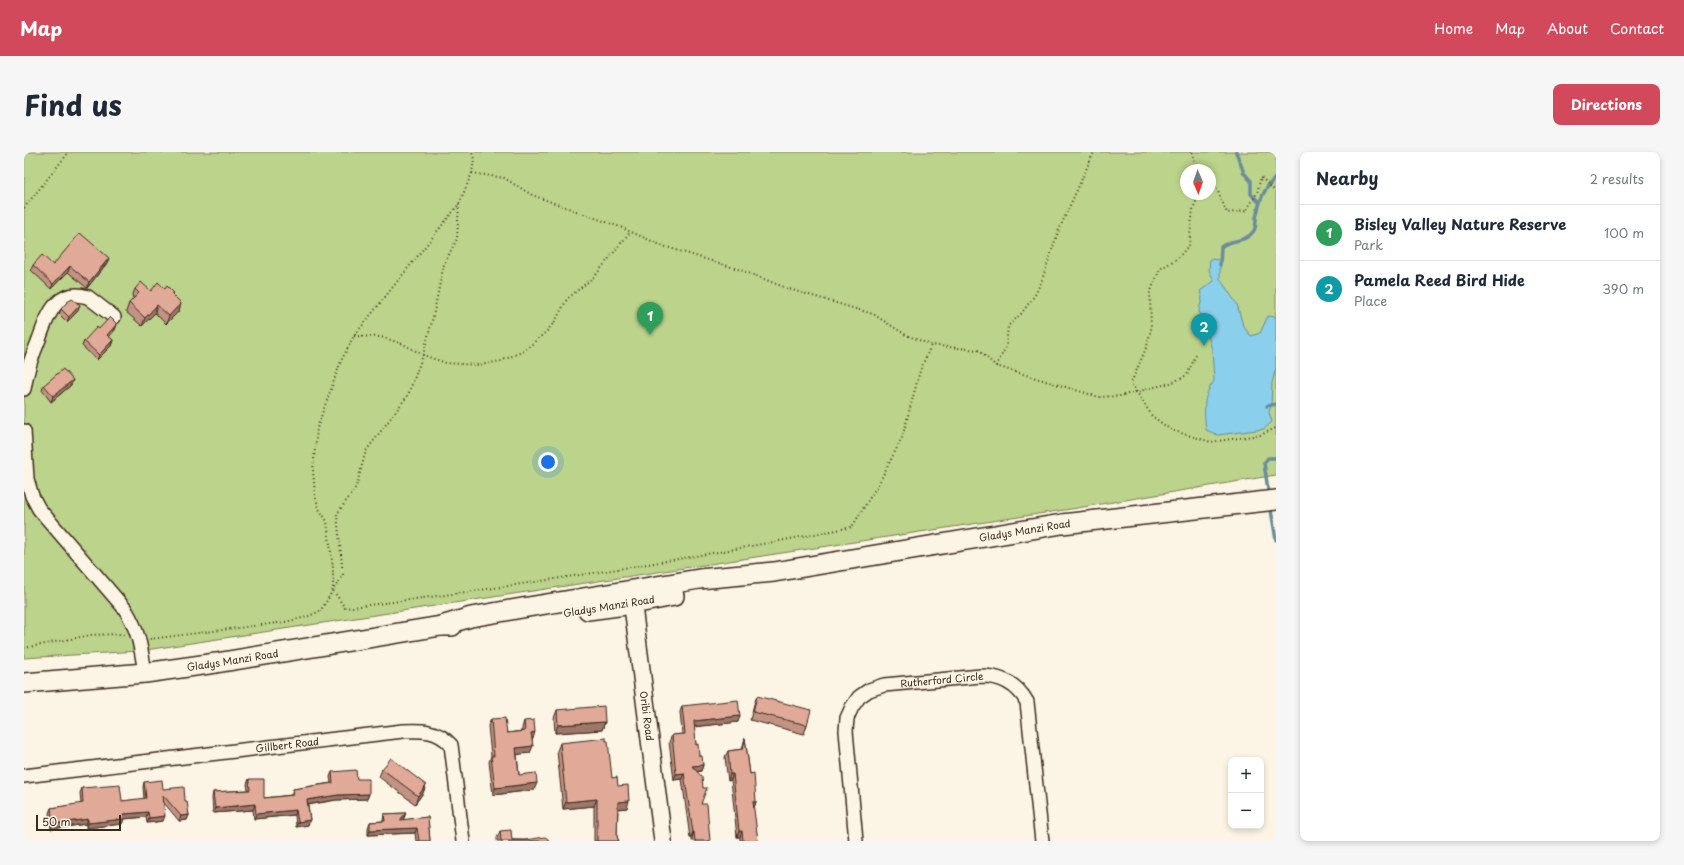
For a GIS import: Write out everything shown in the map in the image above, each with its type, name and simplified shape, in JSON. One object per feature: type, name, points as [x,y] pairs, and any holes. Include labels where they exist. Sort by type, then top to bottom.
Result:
[{"type":"main road","name":"Gladys Manzi Road","points":[[24,683],[145,673],[216,663],[441,626],[471,617],[632,597],[699,580],[774,572],[1062,524],[1276,500]]},
{"type":"street","points":[[24,389],[30,359],[45,321],[51,310],[59,302],[67,296],[88,297],[114,317]]},
{"type":"street","points":[[24,431],[27,480],[32,496],[40,509],[125,609],[134,624],[140,640],[145,673]]},
{"type":"street","name":"Oribi Road","points":[[632,597],[663,841]]},
{"type":"street","name":"Rutherford Circle","points":[[856,841],[846,731],[847,718],[859,697],[869,690],[884,685],[981,676],[1006,681],[1016,687],[1027,702],[1042,841]]},
{"type":"street","name":"Gillbert Road","points":[[24,776],[403,731],[428,732],[445,738],[451,746],[463,841]]},
{"type":"path","points":[[24,208],[69,152]]},
{"type":"path","points":[[472,152],[474,159],[472,172],[459,204],[354,336],[341,361],[317,428],[313,470],[315,495],[319,508],[327,520],[331,541],[334,568],[333,590],[345,608],[606,570],[852,527],[880,481],[902,438],[920,371],[931,345]]},
{"type":"path","points":[[996,366],[1006,347],[1008,326],[1022,314],[1035,295],[1042,280],[1058,232],[1094,152]]},
{"type":"path","points":[[1192,152],[1195,164]]},
{"type":"path","points":[[472,172],[504,178],[532,195],[663,246],[741,270],[789,289],[873,314],[906,335],[931,345],[978,350],[996,366],[1099,397],[1120,396],[1171,383],[1187,375],[1197,353]]},
{"type":"path","points":[[1216,189],[1227,213],[1246,211],[1257,193],[1261,176],[1276,192]]},
{"type":"path","points":[[1196,200],[1193,208],[1190,246],[1178,258],[1160,269],[1150,293],[1151,329],[1148,346],[1131,383],[1152,416],[1171,430],[1211,442],[1260,435],[1276,428]]},
{"type":"path","points":[[24,648],[91,636],[120,634],[140,640],[285,622],[307,617],[320,611],[343,575],[337,514],[356,487],[366,451],[408,395],[423,355],[444,264],[457,239],[459,204]]},
{"type":"path","points":[[354,336],[381,337],[403,344],[423,355],[446,363],[479,365],[501,362],[524,351],[547,331],[556,320],[567,299],[595,276],[630,232]]},
{"type":"green space","points":[[24,152],[1276,152],[1276,475],[1071,509],[139,651],[24,658]]},
{"type":"water","points":[[1210,259],[1220,260],[1220,279],[1237,304],[1243,326],[1251,336],[1260,333],[1268,316],[1276,317],[1276,368],[1272,383],[1271,406],[1269,412],[1272,422],[1264,429],[1218,435],[1206,430],[1204,410],[1207,393],[1214,381],[1212,350],[1206,328],[1199,311],[1202,298],[1200,291],[1214,281],[1209,270]]},
{"type":"building","points":[[80,233],[109,258],[89,282],[70,266],[53,284],[33,265],[42,255],[53,265]]},
{"type":"building","points":[[141,282],[151,291],[158,282],[165,289],[167,286],[174,293],[172,294],[181,303],[169,316],[157,305],[145,318],[129,303],[139,293],[135,289]]},
{"type":"building","points":[[72,299],[80,305],[69,317],[61,309]]},
{"type":"building","points":[[110,317],[117,324],[107,335],[113,340],[99,355],[84,341],[97,327],[99,329]]},
{"type":"building","points":[[63,369],[73,380],[53,396],[44,385]]},
{"type":"building","points":[[757,696],[811,710],[807,725],[753,712]]},
{"type":"building","points":[[738,700],[740,716],[694,721],[696,745],[698,744],[699,756],[702,756],[703,765],[692,766],[702,777],[703,788],[707,788],[701,804],[707,804],[710,841],[695,841],[684,773],[676,774],[672,735],[685,734],[682,706]]},
{"type":"building","points":[[604,706],[605,722],[558,725],[557,710]]},
{"type":"building","points":[[505,718],[507,733],[525,731],[524,721],[534,720],[535,732],[531,733],[533,746],[516,748],[519,775],[536,773],[537,783],[495,788],[491,756],[494,756],[491,719]]},
{"type":"building","points":[[606,738],[606,741],[608,741],[612,778],[617,777],[618,786],[628,785],[629,801],[618,802],[617,837],[619,841],[597,841],[597,799],[566,802],[560,743]]},
{"type":"building","points":[[745,738],[750,774],[754,773],[756,802],[753,802],[758,841],[743,841],[742,831],[739,831],[733,774],[730,774],[728,751],[743,749]]},
{"type":"building","points":[[391,758],[426,785],[418,796],[382,769]]},
{"type":"building","points":[[356,770],[357,779],[369,779],[369,794],[338,795],[307,800],[310,820],[298,822],[296,810],[256,814],[255,804],[215,808],[213,792],[250,790],[249,779],[264,779],[264,798],[294,795],[293,789],[333,783],[332,772]]},
{"type":"building","points":[[162,780],[163,789],[184,787],[185,801],[187,801],[189,815],[181,816],[163,795],[165,816],[149,818],[148,812],[124,814],[124,819],[88,823],[88,819],[53,824],[51,808],[83,803],[82,788],[120,785],[122,801],[146,798],[144,782]]},
{"type":"building","points":[[406,813],[400,820],[428,817],[430,841],[419,841],[417,828],[370,830],[370,822],[385,821],[384,814]]},
{"type":"building","points":[[511,830],[512,840],[545,837],[549,841],[501,841],[500,831]]},
{"type":"waterway","points":[[1236,152],[1244,173],[1251,181],[1251,194],[1259,202]]},
{"type":"waterway","points":[[1220,265],[1221,247],[1225,244],[1241,240],[1249,236],[1254,231],[1257,211],[1263,195],[1268,186],[1276,177]]},
{"type":"waterway","points":[[1267,406],[1276,404]]},
{"type":"waterway","points":[[1268,490],[1264,463],[1268,458],[1276,458]]},
{"type":"waterway","points":[[1271,510],[1276,540]]},
{"type":"place","name":"Bisley Valley Nature Reserve","points":[[650,335]]},
{"type":"place","name":"Pamela Reed Bird Hide","points":[[1204,346]]}]
